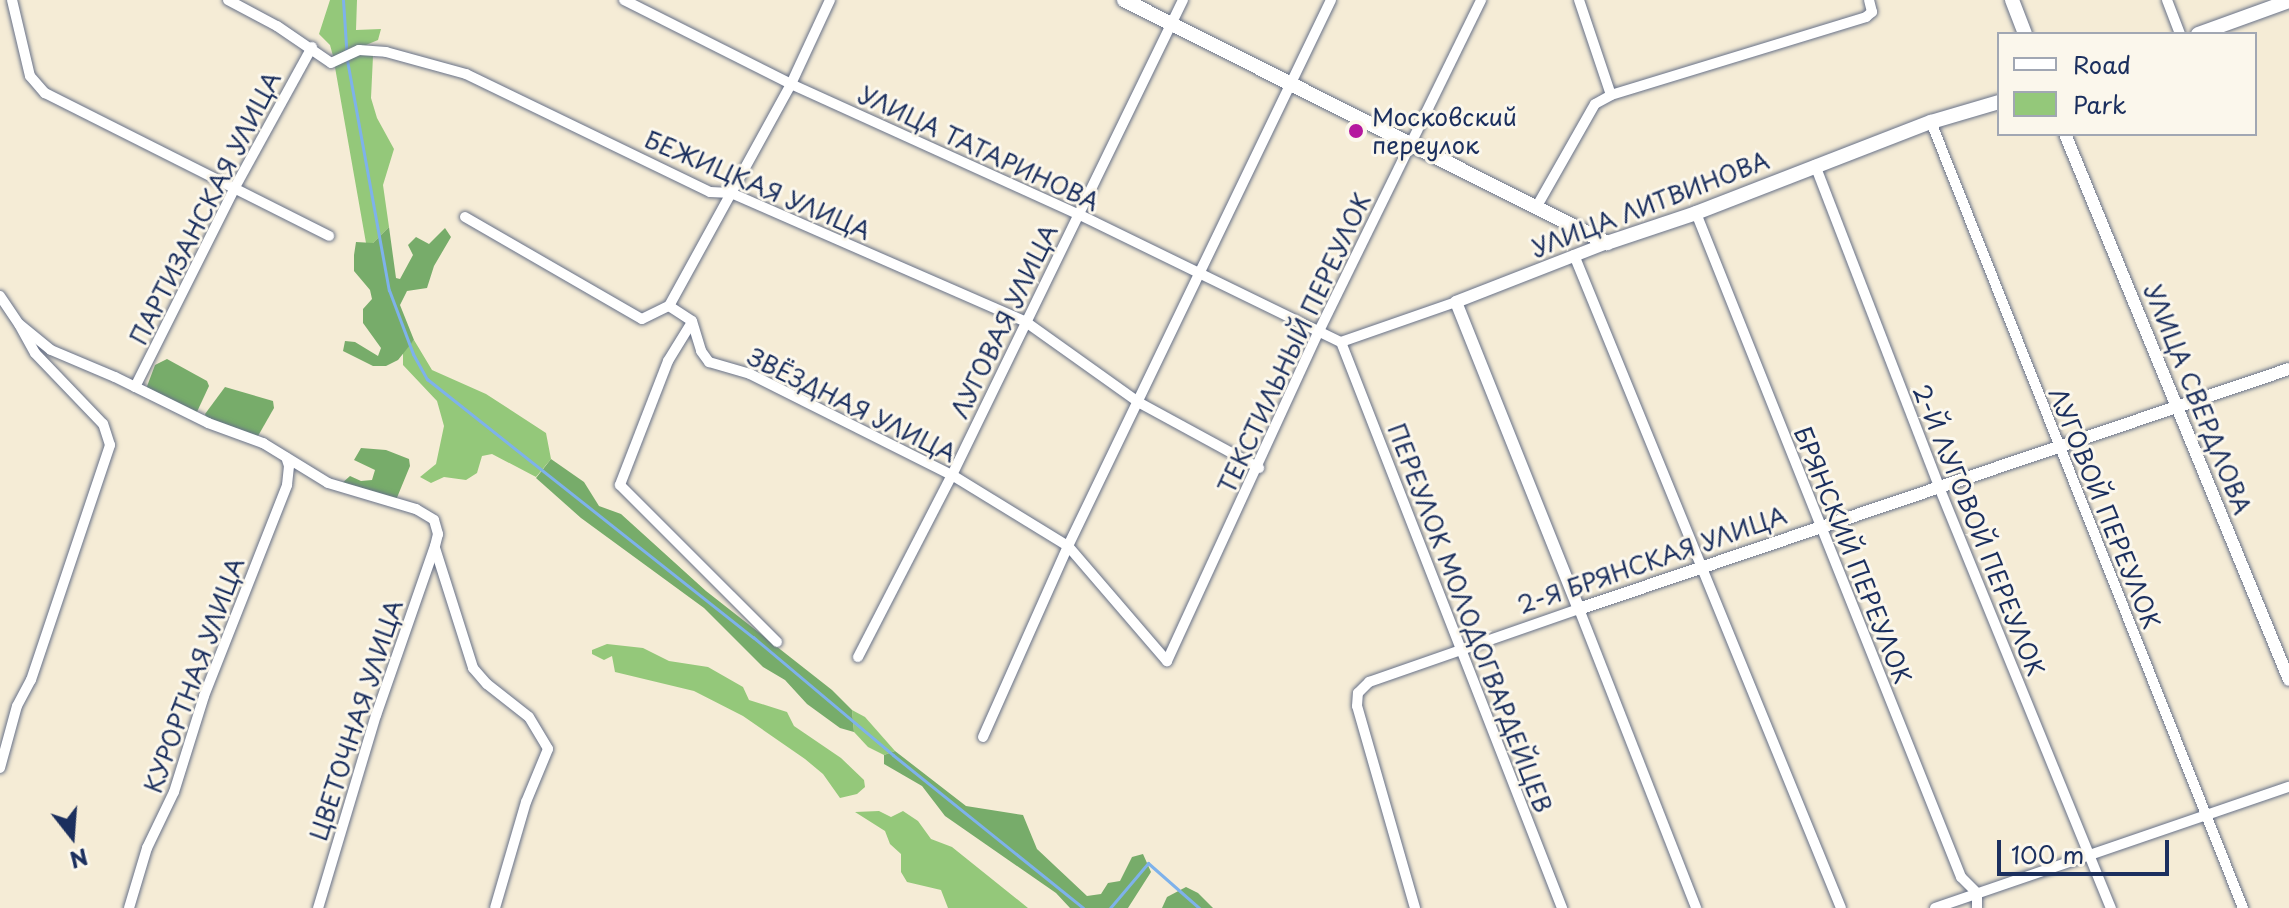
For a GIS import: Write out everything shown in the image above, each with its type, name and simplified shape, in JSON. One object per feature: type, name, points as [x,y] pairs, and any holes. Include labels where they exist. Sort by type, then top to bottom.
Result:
[{"type":"main road","points":[[1124,0],[1410,141],[1607,243]]},
{"type":"main road","points":[[2012,0],[2024,32]]},
{"type":"main road","points":[[2204,32],[2289,1]]},
{"type":"main road","name":"УЛИЦА ЛИТВИНОВА","points":[[1607,243],[1696,213],[1931,122],[1997,103]]},
{"type":"street","points":[[12,0],[30,76],[45,93],[329,236]]},
{"type":"street","name":"БЕЖИЦКАЯ УЛИЦА","points":[[228,0],[312,47],[331,63],[359,50],[386,52],[466,74],[710,192],[731,193],[1026,322],[1138,402],[1259,468]]},
{"type":"street","name":"УЛИЦА ТАТАРИНОВА","points":[[624,0],[791,84],[1078,214],[1319,331]]},
{"type":"street","points":[[465,217],[642,319],[669,306],[791,84],[830,0]]},
{"type":"street","name":"ЛУГОВАЯ УЛИЦА","points":[[858,657],[952,475],[1183,0]]},
{"type":"street","points":[[983,737],[1068,546],[1331,0]]},
{"type":"street","name":"ТЕКСТИЛЬНЫЙ ПЕРЕУЛОК","points":[[1167,661],[1259,468],[1319,331],[1481,0]]},
{"type":"street","points":[[1579,0],[1611,95]]},
{"type":"street","points":[[1537,206],[1595,104],[1611,95],[1866,17],[1872,12],[1869,0]]},
{"type":"street","points":[[2167,0],[2179,32]]},
{"type":"street","name":"ПАРТИЗАНСКАЯ УЛИЦА","points":[[135,387],[234,189],[312,47]]},
{"type":"street","name":"ЛУГОВОЙ ПЕРЕУЛОК","points":[[1931,122],[2243,908]]},
{"type":"street","name":"УЛИЦА СВЕРДЛОВА","points":[[2066,136],[2289,680]]},
{"type":"street","name":"2-Й ЛУГОВОЙ ПЕРЕУЛОК","points":[[1815,165],[1939,487],[2111,908]]},
{"type":"street","name":"БРЯНСКИЙ ПЕРЕУЛОК","points":[[1696,213],[1961,877],[1977,893]]},
{"type":"street","name":"УЛИЦА ЛИТВИНОВА","points":[[1341,342],[1456,302],[1607,243]]},
{"type":"street","points":[[1574,255],[1841,908]]},
{"type":"street","points":[[0,296],[35,353],[103,424],[110,445],[31,680],[17,706],[0,768]]},
{"type":"street","points":[[1456,302],[1696,908]]},
{"type":"street","points":[[669,306],[692,321],[668,361],[620,485],[777,642]]},
{"type":"street","name":"ЗВЁЗДНАЯ УЛИЦА","points":[[692,321],[701,351],[709,362],[750,374],[952,475],[1068,546],[1167,661]]},
{"type":"street","points":[[19,324],[51,350],[285,456],[328,483],[428,514],[438,534],[435,546],[473,668],[487,684],[529,717],[548,749],[526,802],[495,908]]},
{"type":"street","points":[[1319,331],[1341,342]]},
{"type":"street","name":"ПЕРЕУЛОК МОЛОДОГВАРДЕЙЦЕВ","points":[[1341,342],[1562,908]]},
{"type":"street","name":"2-Я БРЯНСКАЯ УЛИЦА","points":[[1415,908],[1357,706],[1358,693],[1369,682],[1700,566],[2289,369]]},
{"type":"street","name":"КУРОРТНАЯ УЛИЦА","points":[[129,908],[147,848],[174,792],[204,696],[287,485],[289,466],[285,456]]},
{"type":"street","name":"ЦВЕТОЧНАЯ УЛИЦА","points":[[318,908],[376,715],[435,546]]},
{"type":"street","points":[[1935,908],[2289,787]]},
{"type":"street","points":[[1977,893],[1977,908]]},
{"type":"green space","points":[[330,0],[357,0],[356,30],[381,29],[378,40],[366,45],[373,56],[371,98],[377,118],[394,149],[383,185],[389,227],[373,243],[366,243],[333,56],[330,45],[319,34]]},
{"type":"green space","points":[[389,227],[396,278],[400,279],[413,255],[408,245],[416,237],[429,244],[445,228],[451,237],[434,266],[427,288],[407,291],[400,305],[414,340],[398,360],[386,366],[373,366],[343,351],[345,341],[355,342],[378,356],[381,348],[363,323],[363,309],[372,299],[370,290],[354,271],[354,255],[356,242],[373,243]]},
{"type":"green space","points":[[414,340],[432,370],[486,394],[546,433],[551,459],[536,477],[492,454],[482,456],[477,473],[466,480],[444,477],[431,483],[420,477],[436,464],[444,426],[437,401],[403,365],[403,352]]},
{"type":"green space","points":[[167,359],[207,381],[209,386],[196,414],[146,389],[155,365]]},
{"type":"green space","points":[[225,387],[273,401],[274,408],[258,436],[246,441],[210,428],[205,414]]},
{"type":"green space","points":[[361,448],[386,450],[409,459],[410,466],[396,500],[341,484],[350,476],[361,481],[372,480],[375,470],[354,460]]},
{"type":"green space","points":[[551,459],[584,482],[599,506],[621,514],[706,591],[832,690],[852,710],[854,732],[840,728],[807,704],[785,680],[763,667],[704,608],[581,518],[536,478]]},
{"type":"green space","points":[[607,644],[643,648],[669,661],[708,667],[743,687],[749,700],[787,712],[794,726],[841,758],[864,780],[865,787],[857,794],[840,798],[823,774],[743,716],[694,691],[615,672],[612,656],[604,660],[592,654],[592,650]]},
{"type":"green space","points":[[852,710],[865,717],[895,751],[884,755],[868,747],[854,732]]},
{"type":"green space","points":[[895,751],[966,806],[1023,815],[1037,849],[1087,896],[1101,894],[1108,883],[1120,881],[1132,857],[1143,854],[1151,872],[1128,908],[1070,908],[1056,893],[945,816],[922,786],[884,764],[884,755]]},
{"type":"green space","points":[[879,811],[891,817],[903,811],[918,821],[931,839],[952,847],[1028,908],[948,908],[941,890],[907,882],[901,872],[901,854],[890,844],[885,831],[855,812]]},
{"type":"green space","points":[[1186,887],[1198,893],[1213,908],[1162,908],[1167,897]]},
{"type":"waterway","points":[[343,0],[347,60],[389,290],[413,354],[427,379],[753,637],[1083,908]]},
{"type":"waterway","points":[[1110,908],[1148,863],[1199,908]]},
{"type":"place","name":"Московский переулок","points":[[1356,131]]}]
